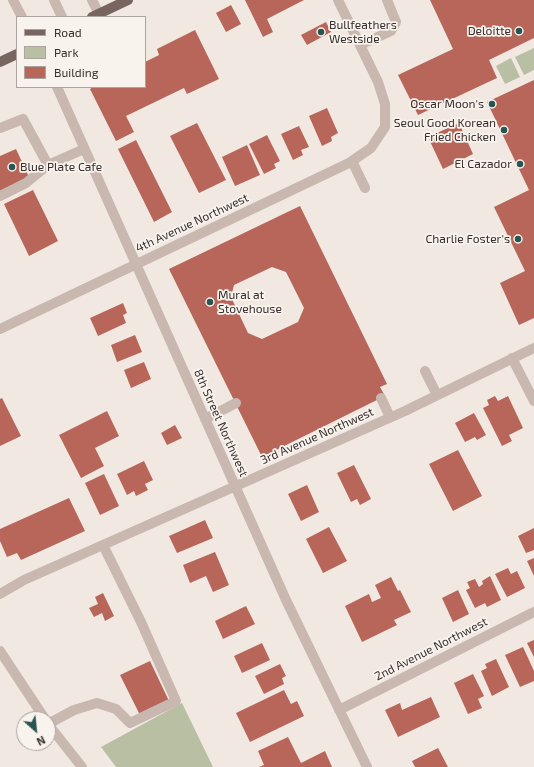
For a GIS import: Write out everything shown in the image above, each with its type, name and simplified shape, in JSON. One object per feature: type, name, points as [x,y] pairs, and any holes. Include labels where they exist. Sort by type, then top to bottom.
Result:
[{"type":"main road","points":[[96,16],[122,1]]},
{"type":"main road","points":[[0,62],[16,54]]},
{"type":"street","points":[[13,0],[21,16]]},
{"type":"street","points":[[54,0],[62,16]]},
{"type":"street","points":[[92,0],[96,16]]},
{"type":"street","points":[[338,0],[360,45],[390,31],[396,22],[387,0]]},
{"type":"street","name":"4th Avenue Northwest","points":[[0,329],[352,161],[371,148],[385,127],[385,104],[378,82],[360,45]]},
{"type":"street","name":"8th Street Northwest","points":[[57,88],[286,600],[367,767]]},
{"type":"street","points":[[0,128],[23,119],[48,166]]},
{"type":"street","points":[[0,196],[26,183],[48,166],[84,149]]},
{"type":"street","points":[[352,161],[365,188]]},
{"type":"street","name":"3rd Avenue Northwest","points":[[0,594],[24,580],[390,418],[534,348]]},
{"type":"street","points":[[512,358],[534,400]]},
{"type":"street","points":[[425,371],[437,395]]},
{"type":"street","points":[[381,398],[390,418]]},
{"type":"street","points":[[205,419],[236,403]]},
{"type":"street","points":[[56,720],[74,710],[97,703],[116,709],[130,723],[176,701],[141,622],[103,545]]},
{"type":"street","name":"2nd Avenue Northwest","points":[[339,710],[534,612]]},
{"type":"street","points":[[1,655],[40,711]]},
{"type":"street","points":[[56,734],[82,767]]},
{"type":"green space","points":[[534,48],[534,70],[524,75],[515,57]]},
{"type":"green space","points":[[511,58],[520,77],[505,84],[496,66]]},
{"type":"green space","points":[[182,703],[213,767],[116,767],[101,747]]},
{"type":"building","points":[[245,0],[304,0],[267,19],[273,32],[263,37]]},
{"type":"building","points":[[430,0],[534,0],[534,38],[489,60],[497,78],[418,115],[398,75],[453,49]]},
{"type":"building","points":[[231,5],[241,24],[226,32],[216,13]]},
{"type":"building","points":[[326,22],[331,32],[307,45],[301,35]]},
{"type":"building","points":[[195,30],[219,79],[187,94],[184,88],[126,116],[134,132],[116,141],[90,89],[146,88],[146,62],[159,55],[157,49]]},
{"type":"building","points":[[534,80],[534,318],[519,325],[500,283],[525,271],[494,207],[529,190],[487,102]]},
{"type":"building","points":[[327,108],[338,133],[331,137],[332,141],[322,146],[309,116]]},
{"type":"building","points":[[197,123],[226,180],[199,193],[170,136]]},
{"type":"building","points":[[459,123],[473,154],[443,169],[428,137]]},
{"type":"building","points":[[299,126],[309,147],[301,150],[303,155],[293,160],[281,134]]},
{"type":"building","points":[[267,135],[280,161],[274,164],[276,168],[264,174],[249,144]]},
{"type":"building","points":[[136,140],[172,212],[154,222],[118,149]]},
{"type":"building","points":[[247,145],[260,175],[235,186],[222,157]]},
{"type":"building","name":"Blue Plate Cafe","points":[[16,149],[29,177],[0,191],[0,156]]},
{"type":"building","points":[[33,190],[58,241],[29,256],[4,204]]},
{"type":"building","points":[[300,206],[387,384],[380,387],[385,396],[262,457],[169,269]],"holes":[[[272,267],[286,272],[304,308],[298,322],[262,339],[248,333],[231,297],[234,285]]]},
{"type":"building","points":[[123,303],[127,313],[123,315],[126,323],[98,336],[90,318]]},
{"type":"building","points":[[135,335],[142,352],[117,362],[111,345]]},
{"type":"building","points":[[144,362],[151,379],[131,388],[124,370]]},
{"type":"building","points":[[495,396],[498,401],[508,396],[523,428],[509,435],[512,441],[502,446],[483,408],[489,405],[487,400]]},
{"type":"building","points":[[2,398],[21,436],[0,446],[0,399]]},
{"type":"building","points":[[107,411],[119,436],[95,448],[104,466],[81,478],[59,435]]},
{"type":"building","points":[[474,413],[486,435],[477,440],[475,437],[465,442],[455,423]]},
{"type":"building","points":[[175,425],[182,438],[167,445],[161,433]]},
{"type":"building","points":[[458,450],[482,496],[453,511],[429,464]]},
{"type":"building","points":[[144,461],[153,480],[145,484],[148,490],[136,496],[134,491],[127,495],[117,474]]},
{"type":"building","points":[[354,465],[371,499],[360,505],[357,499],[351,502],[337,473]]},
{"type":"building","points":[[104,474],[119,506],[100,515],[85,483]]},
{"type":"building","points":[[307,485],[319,512],[301,521],[288,494]]},
{"type":"building","points":[[69,498],[85,531],[21,560],[17,553],[7,557],[0,541],[0,529]]},
{"type":"building","points":[[205,520],[213,538],[177,553],[169,536]]},
{"type":"building","points":[[329,527],[347,561],[323,573],[306,539]]},
{"type":"building","points":[[534,528],[534,550],[526,553],[518,536]]},
{"type":"building","points":[[215,552],[229,585],[213,592],[206,576],[190,583],[183,565]]},
{"type":"building","points":[[534,558],[534,576],[527,561]]},
{"type":"building","points":[[508,568],[511,574],[517,571],[525,588],[507,597],[495,574]]},
{"type":"building","points":[[490,576],[501,600],[487,607],[485,603],[475,608],[466,590],[470,588],[467,582],[475,579],[479,587],[483,584],[482,581]]},
{"type":"building","points":[[391,577],[398,591],[400,590],[411,612],[394,620],[397,625],[362,642],[345,606],[369,594],[372,602],[381,598],[375,585]]},
{"type":"building","points":[[458,590],[469,614],[453,622],[442,598]]},
{"type":"building","points":[[103,593],[114,616],[105,621],[102,613],[94,617],[89,608],[98,604],[95,597]]},
{"type":"building","points":[[246,606],[255,624],[223,639],[215,621]]},
{"type":"building","points":[[534,640],[534,657],[527,643]]},
{"type":"building","points":[[262,643],[270,660],[242,673],[234,656]]},
{"type":"building","points":[[523,647],[534,671],[534,681],[520,687],[505,655]]},
{"type":"building","points":[[496,659],[509,687],[492,696],[481,671],[487,668],[485,664]]},
{"type":"building","points":[[150,661],[169,701],[140,715],[120,675]]},
{"type":"building","points":[[280,664],[286,676],[282,678],[284,684],[264,694],[255,676]]},
{"type":"building","points":[[473,674],[484,696],[478,699],[482,708],[468,714],[454,683]]},
{"type":"building","points":[[284,690],[291,704],[297,701],[304,716],[250,742],[236,713]]},
{"type":"building","points":[[431,697],[440,717],[398,737],[385,710],[400,703],[402,710]]},
{"type":"building","points":[[288,737],[301,763],[325,751],[332,767],[259,767],[264,765],[258,751]]},
{"type":"building","points":[[438,748],[448,767],[415,767],[412,761]]},
{"type":"place","name":"Deloitte","points":[[519,31]]},
{"type":"place","name":"Bullfeathers Westside","points":[[321,32]]},
{"type":"place","name":"Oscar Moon's","points":[[492,104]]},
{"type":"place","name":"Seoul Good Korean Fried Chicken","points":[[504,130]]},
{"type":"place","name":"El Cazador","points":[[520,164]]},
{"type":"place","name":"Blue Plate Cafe","points":[[12,167]]},
{"type":"place","name":"Charlie Foster's","points":[[518,239]]},
{"type":"place","name":"Mural at Stovehouse","points":[[210,302]]}]
